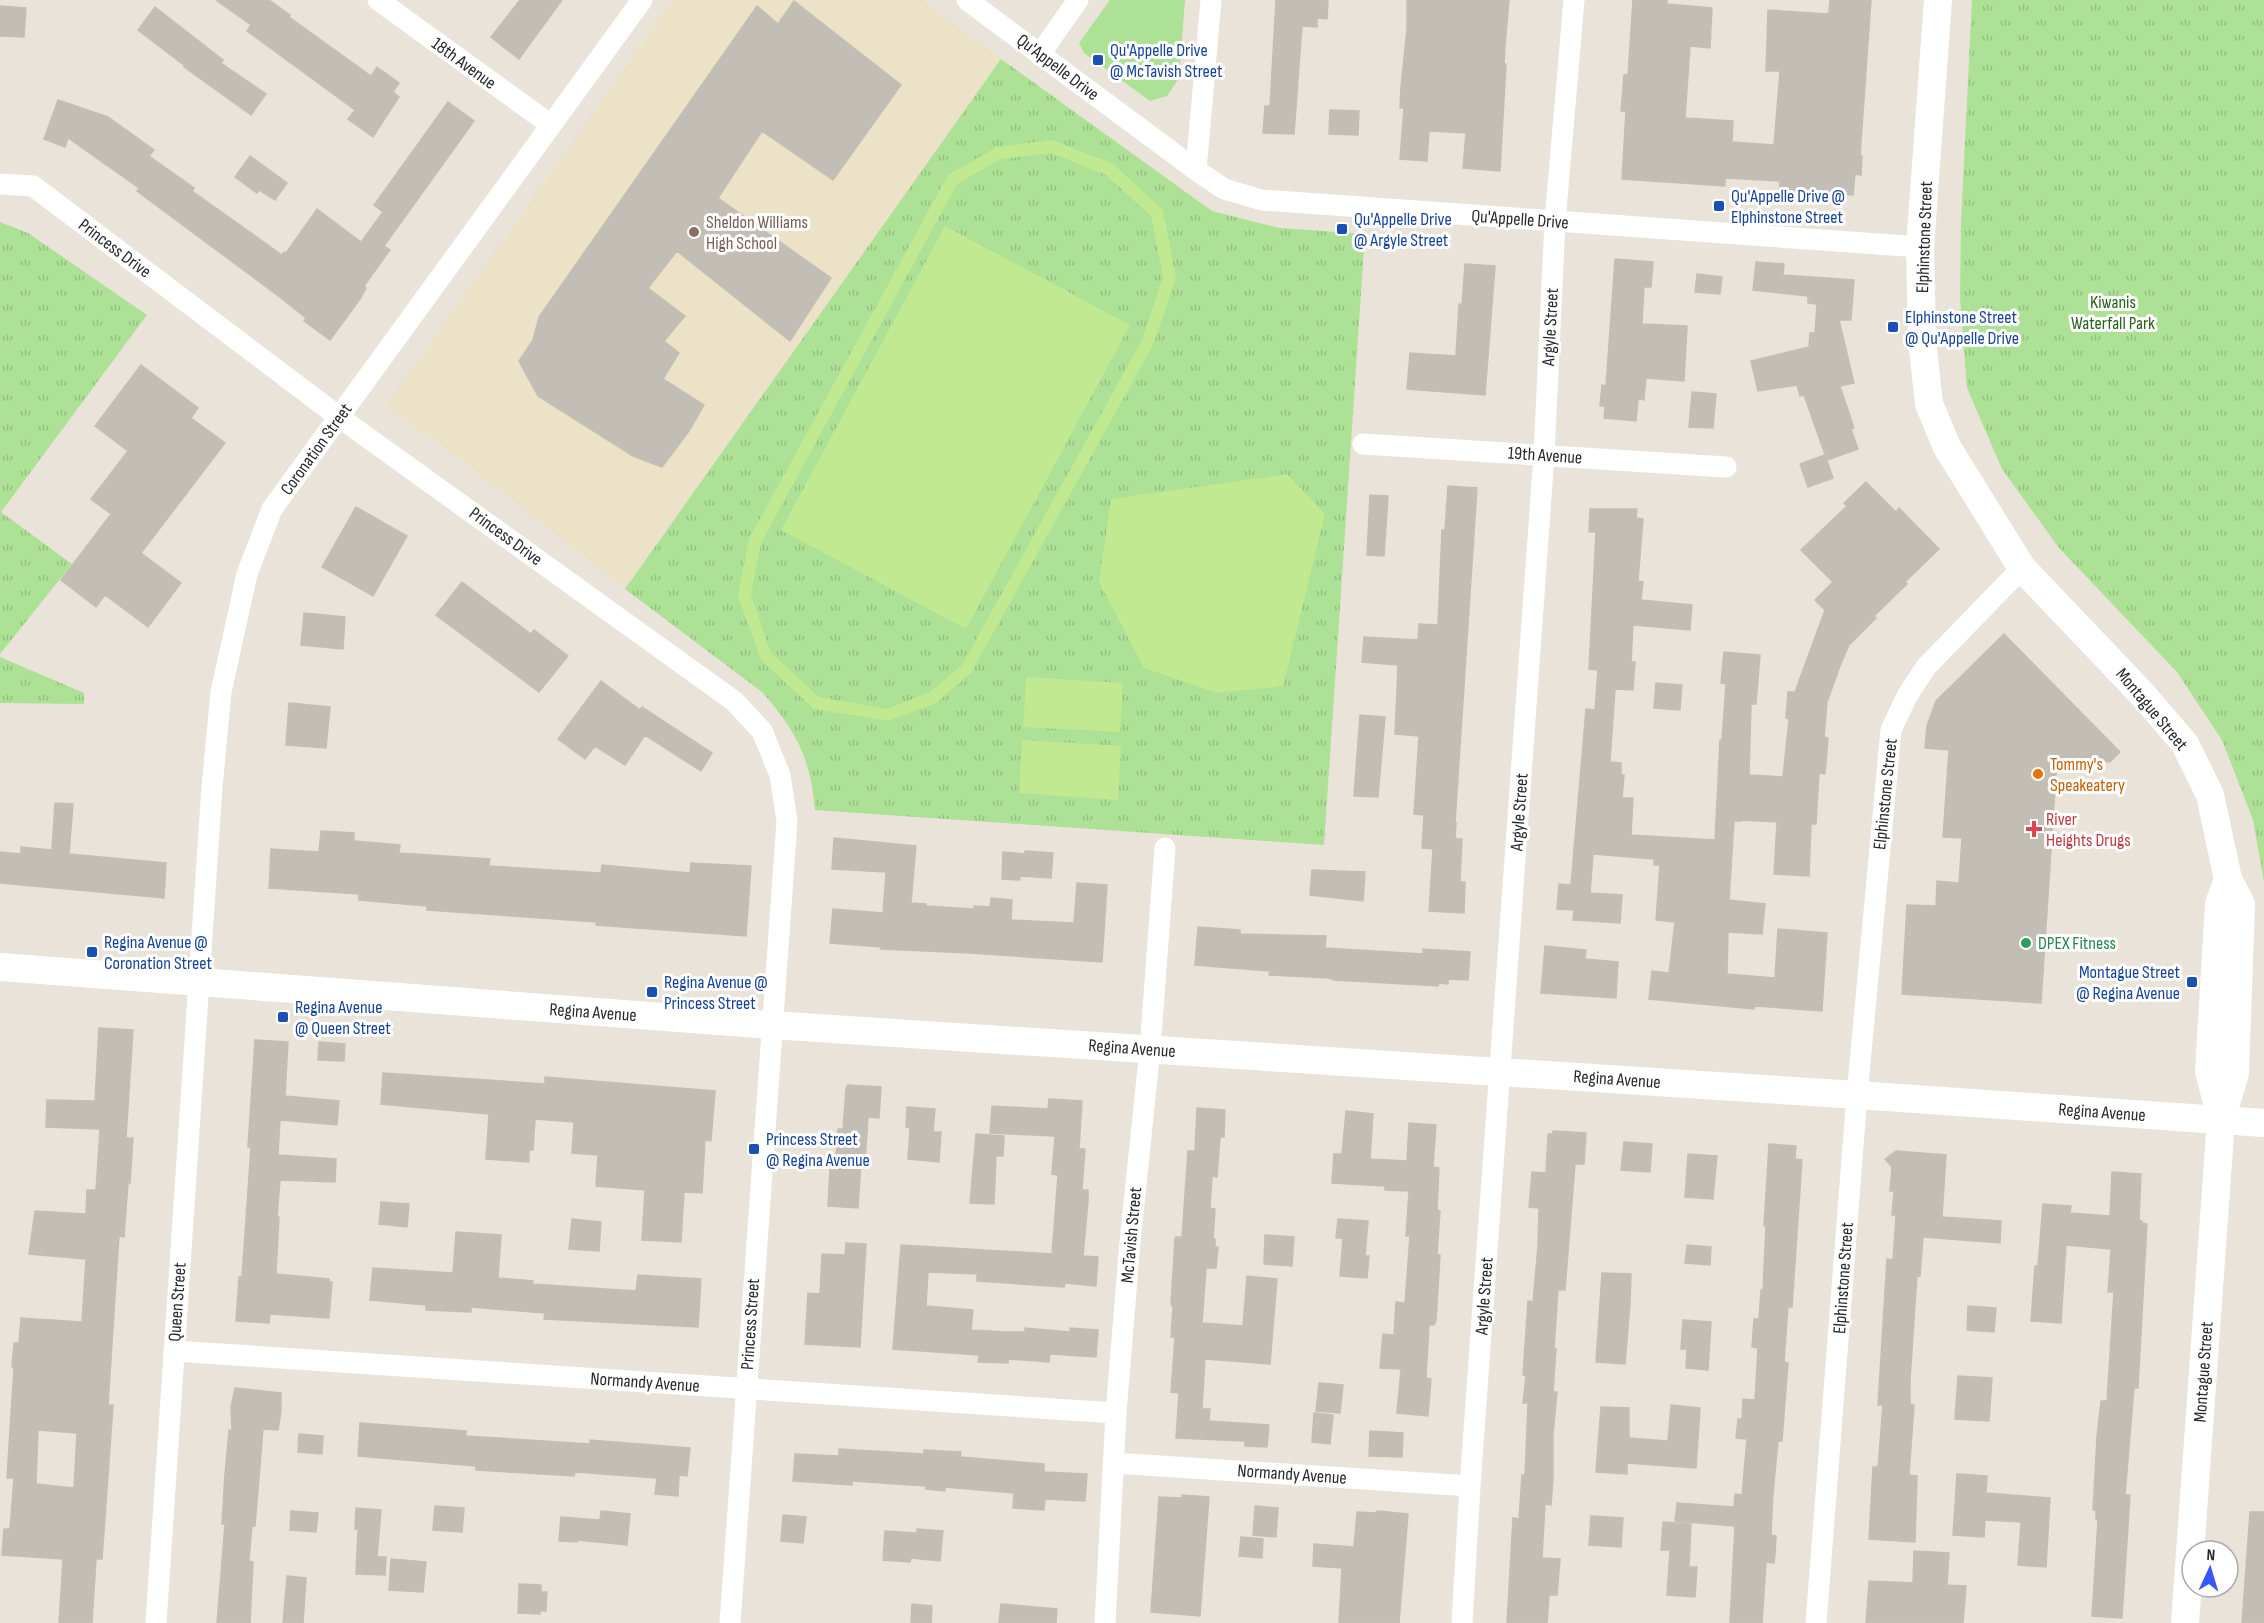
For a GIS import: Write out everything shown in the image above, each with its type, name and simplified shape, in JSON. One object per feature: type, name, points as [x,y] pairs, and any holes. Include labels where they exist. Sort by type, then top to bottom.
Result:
[{"type":"street","name":"18th Avenue","points":[[378,0],[551,125]]},
{"type":"street","name":"Coronation Street","points":[[199,982],[221,692],[247,574],[273,509],[642,0]]},
{"type":"street","name":"Qu'Appelle Drive","points":[[967,0],[1224,189],[1262,200],[1920,247]]},
{"type":"street","points":[[1040,54],[1078,0]]},
{"type":"street","points":[[1196,170],[1211,0]]},
{"type":"street","name":"Argyle Street","points":[[1462,1623],[1544,455],[1555,221],[1574,0]]},
{"type":"street","name":"Elphinstone Street","points":[[1816,1623],[1857,1095],[1891,730],[1907,696],[1926,667],[2022,568],[1947,447],[1929,404],[1922,340],[1920,247],[1938,0]]},
{"type":"street","name":"Princess Drive","points":[[0,184],[33,186],[339,417],[734,701],[762,731],[780,775],[787,821],[771,1025]]},
{"type":"street","name":"19th Avenue","points":[[1363,444],[1726,467]]},
{"type":"street","name":"Montague Street","points":[[2022,568],[2143,695],[2185,744],[2210,795],[2228,879],[2241,904],[2235,1072],[2221,1120],[2185,1623]]},
{"type":"street","name":"McTavish Street","points":[[1105,1623],[1116,1413],[1130,1242],[1150,1049],[1165,848]]},
{"type":"street","name":"Regina Avenue","points":[[0,967],[771,1025],[2264,1123]]},
{"type":"street","name":"Queen Street","points":[[156,1623],[199,982]]},
{"type":"street","name":"Princess Street","points":[[730,1623],[771,1025]]},
{"type":"street","name":"Normandy Avenue","points":[[174,1351],[1116,1413]]},
{"type":"street","name":"Normandy Avenue","points":[[1114,1463],[1470,1486]]},
{"type":"shaded area","name":"Sheldon Williams High School","points":[[673,0],[922,0],[1001,59],[625,589],[445,447],[386,406]]},
{"type":"green space","points":[[1110,0],[1185,0],[1179,78],[1167,96],[1150,101],[1084,53],[1079,43]]},
{"type":"green space","name":"Kiwanis Waterfall Park","points":[[1972,0],[2264,0],[2264,882],[2253,820],[2222,740],[2177,672],[2059,548],[2002,469],[1967,388],[1960,298],[1961,222]]},
{"type":"green space","points":[[1001,59],[1212,211],[1279,228],[1365,234],[1324,845],[815,810],[810,775],[800,746],[784,720],[762,692],[625,589]]},
{"type":"green space","points":[[1052,140],[1113,164],[1163,210],[1176,278],[1153,345],[971,673],[936,703],[888,721],[814,709],[761,660],[738,596],[749,539],[948,175],[997,147]],"holes":[[[1051,153],[1106,175],[1151,216],[1163,277],[1142,340],[962,665],[930,692],[887,709],[819,697],[771,653],[751,595],[761,543],[957,184],[1001,159]]]},
{"type":"green space","points":[[0,222],[28,233],[147,315],[1,512],[72,564],[0,654]]},
{"type":"green space","points":[[945,226],[1130,325],[966,629],[781,530]]},
{"type":"green space","points":[[1287,474],[1325,514],[1283,686],[1217,693],[1144,668],[1099,582],[1111,499]]},
{"type":"green space","points":[[0,657],[84,693],[84,704],[0,703]]},
{"type":"green space","points":[[1026,677],[1123,683],[1120,732],[1023,727]]},
{"type":"green space","points":[[1022,740],[1121,746],[1118,800],[1019,793]]},
{"type":"building","points":[[216,0],[269,0],[371,76],[377,67],[399,83],[393,92],[399,97],[373,137],[348,119],[355,110],[247,31],[251,25]]},
{"type":"building","points":[[520,0],[562,0],[519,59],[491,37]]},
{"type":"building","points":[[1276,0],[1328,0],[1327,19],[1317,18],[1317,27],[1302,26],[1294,134],[1263,133],[1265,106],[1270,106]]},
{"type":"building","points":[[1407,0],[1509,0],[1500,171],[1463,168],[1466,133],[1429,131],[1427,161],[1400,159],[1404,108],[1400,108],[1407,29]]},
{"type":"building","points":[[1633,0],[1667,0],[1667,4],[1712,8],[1710,48],[1690,46],[1685,118],[1733,121],[1732,142],[1774,145],[1780,71],[1766,71],[1768,10],[1827,14],[1830,0],[1871,0],[1860,156],[1862,156],[1861,175],[1855,174],[1853,195],[1835,194],[1834,197],[1810,195],[1809,201],[1779,199],[1780,181],[1725,178],[1725,186],[1622,179],[1626,111],[1621,111],[1624,75],[1628,75]]},
{"type":"building","points":[[794,1],[901,85],[833,180],[762,131],[718,198],[831,278],[790,341],[677,251],[648,288],[685,316],[664,341],[679,353],[663,379],[704,405],[689,431],[662,467],[633,456],[538,396],[519,361],[533,340],[539,317],[757,6],[778,24]]},
{"type":"building","points":[[0,6],[26,8],[24,37],[0,36]]},
{"type":"building","points":[[155,7],[223,60],[221,63],[266,94],[251,115],[184,67],[138,30]]},
{"type":"building","points":[[58,100],[108,117],[154,150],[149,156],[194,188],[192,191],[282,255],[286,253],[317,209],[361,242],[383,212],[374,205],[448,102],[474,121],[384,246],[390,250],[364,286],[366,288],[360,299],[330,340],[304,321],[306,318],[277,295],[137,191],[139,188],[68,138],[65,147],[44,139]]},
{"type":"building","points":[[1330,110],[1359,111],[1358,135],[1329,134]]},
{"type":"building","points":[[250,156],[287,183],[275,200],[259,190],[257,193],[235,177]]},
{"type":"building","points":[[1615,259],[1653,262],[1651,287],[1644,287],[1642,324],[1687,326],[1684,381],[1646,378],[1644,400],[1638,399],[1636,421],[1604,418],[1605,406],[1600,406],[1602,385],[1606,386]]},
{"type":"building","points":[[1756,262],[1784,264],[1783,275],[1854,280],[1851,320],[1839,320],[1854,383],[1840,386],[1854,428],[1851,429],[1858,449],[1827,460],[1804,395],[1800,396],[1797,385],[1758,391],[1751,361],[1809,347],[1810,333],[1815,333],[1817,304],[1808,303],[1808,296],[1753,290]]},
{"type":"building","points":[[1465,264],[1495,266],[1485,395],[1407,389],[1410,353],[1456,356],[1459,304],[1462,305]]},
{"type":"building","points":[[1697,274],[1722,277],[1720,294],[1695,292]]},
{"type":"building","points":[[141,365],[198,408],[191,418],[225,443],[141,553],[181,583],[148,627],[105,595],[96,607],[61,580],[111,514],[91,499],[128,451],[95,426]]},
{"type":"building","points":[[1692,392],[1716,394],[1713,428],[1689,427]]},
{"type":"building","points":[[1825,455],[1833,478],[1808,487],[1800,464]]},
{"type":"building","points":[[1866,482],[1896,512],[1899,508],[1939,549],[1905,582],[1907,584],[1874,616],[1876,618],[1849,645],[1840,666],[1827,702],[1824,737],[1828,738],[1825,774],[1819,773],[1816,824],[1811,824],[1809,876],[1774,874],[1777,822],[1734,821],[1729,900],[1765,904],[1762,934],[1728,932],[1727,974],[1775,978],[1778,929],[1827,933],[1822,1011],[1755,1006],[1754,1009],[1649,999],[1652,971],[1669,973],[1675,922],[1656,920],[1660,865],[1654,865],[1654,859],[1593,854],[1590,893],[1622,895],[1620,923],[1573,920],[1574,910],[1557,909],[1559,884],[1571,885],[1586,709],[1595,710],[1598,670],[1589,669],[1596,532],[1589,532],[1590,509],[1637,509],[1636,518],[1643,519],[1638,581],[1643,582],[1641,600],[1692,605],[1690,630],[1633,625],[1631,662],[1635,662],[1633,690],[1615,689],[1610,762],[1621,763],[1621,775],[1624,775],[1622,798],[1633,798],[1631,835],[1715,840],[1720,740],[1722,740],[1726,684],[1721,683],[1724,652],[1760,655],[1756,704],[1751,704],[1749,775],[1783,777],[1789,719],[1786,718],[1788,692],[1795,692],[1825,610],[1815,600],[1833,582],[1801,550],[1847,506],[1844,503]]},
{"type":"building","points":[[1448,486],[1477,488],[1455,823],[1455,839],[1462,839],[1460,882],[1465,882],[1464,913],[1429,911],[1433,849],[1422,848],[1424,815],[1414,814],[1419,736],[1395,734],[1398,665],[1362,662],[1364,637],[1418,640],[1419,624],[1438,625],[1442,530],[1445,530]]},
{"type":"building","points":[[1370,495],[1388,496],[1384,556],[1367,555]]},
{"type":"building","points":[[356,507],[407,536],[373,596],[322,567]]},
{"type":"building","points":[[462,582],[531,634],[534,630],[568,656],[539,692],[436,615]]},
{"type":"building","points":[[304,613],[345,617],[343,649],[301,645]]},
{"type":"building","points":[[2004,634],[2120,752],[2110,762],[2057,758],[2041,1003],[1902,994],[1907,905],[1936,906],[1937,881],[1959,883],[1962,838],[1943,837],[1949,750],[1925,748],[1927,726],[1936,701]]},
{"type":"building","points":[[601,681],[640,710],[642,707],[712,753],[701,771],[645,735],[625,765],[595,746],[585,759],[558,739]]},
{"type":"building","points":[[1656,683],[1682,685],[1680,710],[1654,708]]},
{"type":"building","points":[[289,703],[330,707],[326,748],[286,745]]},
{"type":"building","points":[[1360,715],[1385,717],[1378,797],[1354,796]]},
{"type":"building","points":[[55,803],[73,804],[69,854],[166,863],[164,898],[0,883],[0,852],[21,854],[21,847],[52,850]]},
{"type":"building","points":[[321,831],[354,833],[354,841],[400,845],[399,853],[490,859],[489,866],[601,873],[602,865],[690,873],[691,863],[751,866],[746,936],[596,925],[597,922],[427,910],[427,906],[359,900],[359,894],[269,888],[271,849],[319,852]]},
{"type":"building","points":[[834,838],[916,846],[911,903],[926,904],[926,906],[974,909],[974,906],[990,907],[991,898],[1012,900],[1011,920],[1074,923],[1077,883],[1107,885],[1102,962],[881,949],[881,947],[830,943],[833,909],[883,913],[886,872],[832,869]]},
{"type":"building","points":[[1025,851],[1053,853],[1051,878],[1020,876],[1020,880],[1002,879],[1003,852],[1025,854]]},
{"type":"building","points":[[1312,870],[1365,872],[1363,901],[1310,895]]},
{"type":"building","points":[[1198,927],[1240,930],[1240,934],[1326,936],[1325,948],[1423,954],[1423,949],[1470,952],[1468,980],[1448,979],[1448,984],[1439,983],[1438,986],[1269,975],[1270,971],[1195,965]]},
{"type":"building","points":[[1545,946],[1586,950],[1585,959],[1618,962],[1616,998],[1541,993]]},
{"type":"building","points":[[99,1028],[133,1030],[126,1138],[133,1138],[124,1237],[119,1236],[108,1405],[113,1405],[102,1559],[96,1559],[92,1623],[59,1623],[63,1559],[2,1555],[4,1529],[10,1529],[14,1478],[7,1478],[14,1367],[12,1367],[14,1343],[19,1343],[21,1318],[82,1322],[86,1259],[29,1254],[35,1211],[86,1214],[87,1190],[96,1190],[100,1129],[46,1127],[47,1100],[95,1101]],"holes":[[[38,1430],[77,1433],[74,1488],[36,1484]]]},
{"type":"building","points":[[255,1040],[288,1042],[285,1096],[339,1101],[337,1125],[280,1120],[278,1155],[336,1159],[335,1182],[280,1180],[277,1217],[279,1217],[276,1274],[329,1279],[329,1282],[332,1282],[329,1318],[270,1314],[269,1323],[236,1321],[239,1277],[242,1277],[251,1147],[248,1147]]},
{"type":"building","points":[[319,1042],[345,1044],[344,1061],[318,1060]]},
{"type":"building","points":[[383,1073],[545,1084],[545,1077],[715,1091],[711,1141],[705,1140],[702,1193],[684,1192],[681,1242],[642,1240],[645,1190],[596,1186],[598,1155],[572,1153],[574,1122],[535,1119],[533,1150],[529,1150],[529,1162],[486,1159],[489,1114],[381,1104]]},
{"type":"building","points":[[848,1085],[881,1087],[879,1118],[868,1117],[865,1163],[861,1163],[858,1208],[828,1206],[830,1170],[835,1170],[838,1129],[843,1129]]},
{"type":"building","points":[[1049,1099],[1082,1101],[1079,1149],[1085,1149],[1082,1190],[1088,1190],[1083,1256],[1098,1257],[1096,1286],[1065,1283],[1064,1287],[977,1281],[977,1274],[928,1272],[926,1306],[973,1310],[971,1330],[1025,1332],[1025,1328],[1070,1332],[1070,1328],[1098,1330],[1096,1357],[1050,1354],[1049,1362],[1008,1359],[1008,1363],[978,1362],[979,1355],[893,1349],[901,1245],[1052,1254],[1058,1175],[1052,1174],[1055,1136],[990,1133],[992,1106],[1048,1109]]},
{"type":"building","points":[[907,1107],[935,1109],[933,1132],[941,1132],[939,1162],[908,1159],[910,1128],[906,1127]]},
{"type":"building","points":[[1197,1108],[1225,1110],[1224,1137],[1220,1137],[1217,1177],[1212,1176],[1210,1208],[1215,1209],[1213,1239],[1215,1239],[1215,1247],[1218,1247],[1216,1268],[1206,1268],[1202,1323],[1243,1326],[1247,1276],[1277,1279],[1270,1364],[1205,1359],[1202,1409],[1210,1409],[1209,1421],[1269,1425],[1267,1447],[1245,1446],[1245,1441],[1176,1438],[1179,1393],[1171,1392],[1175,1337],[1171,1337],[1175,1239],[1182,1237],[1188,1151],[1195,1151]]},
{"type":"building","points":[[1346,1111],[1373,1114],[1370,1159],[1407,1161],[1409,1123],[1436,1125],[1433,1167],[1439,1168],[1437,1210],[1440,1211],[1437,1254],[1440,1255],[1436,1321],[1434,1325],[1429,1325],[1426,1378],[1431,1379],[1428,1416],[1397,1413],[1401,1369],[1380,1368],[1383,1334],[1394,1335],[1396,1302],[1405,1303],[1410,1236],[1406,1236],[1409,1191],[1385,1190],[1385,1186],[1332,1183],[1334,1154],[1342,1154]]},
{"type":"building","points":[[1553,1131],[1586,1133],[1584,1164],[1575,1164],[1565,1290],[1558,1290],[1554,1349],[1556,1349],[1553,1392],[1557,1392],[1553,1434],[1553,1478],[1551,1505],[1545,1504],[1542,1558],[1560,1559],[1557,1595],[1549,1595],[1547,1623],[1507,1623],[1513,1518],[1519,1519],[1522,1475],[1525,1475],[1528,1403],[1523,1403],[1526,1376],[1523,1375],[1528,1301],[1533,1302],[1538,1246],[1539,1208],[1529,1207],[1532,1172],[1546,1173],[1548,1134],[1553,1134]]},
{"type":"building","points":[[976,1134],[1004,1136],[1003,1156],[996,1156],[994,1204],[970,1203]]},
{"type":"building","points":[[1624,1142],[1652,1144],[1650,1172],[1621,1170]]},
{"type":"building","points":[[1769,1144],[1796,1146],[1795,1159],[1802,1160],[1792,1307],[1788,1307],[1784,1362],[1788,1363],[1782,1441],[1778,1441],[1773,1493],[1771,1535],[1776,1536],[1775,1555],[1774,1563],[1766,1562],[1762,1623],[1730,1623],[1735,1526],[1675,1521],[1677,1503],[1734,1507],[1735,1494],[1742,1495],[1747,1439],[1736,1438],[1738,1419],[1742,1419],[1743,1399],[1755,1400],[1758,1348],[1752,1347],[1754,1319],[1759,1319],[1761,1290],[1763,1290]]},
{"type":"building","points":[[1896,1151],[1946,1155],[1942,1217],[2001,1221],[2000,1243],[1923,1237],[1920,1276],[1917,1275],[1910,1380],[1910,1404],[1914,1405],[1909,1475],[1917,1476],[1915,1542],[1869,1539],[1873,1467],[1878,1467],[1883,1405],[1878,1405],[1887,1259],[1893,1260],[1896,1215],[1892,1215],[1894,1191],[1890,1191],[1892,1167],[1885,1159]]},
{"type":"building","points":[[1688,1154],[1717,1156],[1713,1199],[1685,1197]]},
{"type":"building","points":[[2112,1172],[2141,1174],[2139,1220],[2147,1224],[2138,1388],[2134,1388],[2125,1495],[2130,1495],[2122,1618],[2092,1616],[2098,1520],[2096,1510],[2093,1510],[2097,1437],[2101,1401],[2107,1401],[2114,1292],[2108,1292],[2111,1249],[2066,1245],[2061,1323],[2031,1321],[2043,1204],[2071,1206],[2070,1213],[2110,1216]]},
{"type":"building","points":[[381,1202],[409,1204],[407,1227],[379,1224]]},
{"type":"building","points":[[572,1219],[601,1222],[599,1251],[569,1249]]},
{"type":"building","points":[[1338,1219],[1368,1221],[1365,1256],[1369,1256],[1367,1278],[1340,1276],[1343,1238],[1336,1238]]},
{"type":"building","points":[[456,1232],[501,1235],[498,1278],[533,1281],[532,1284],[636,1291],[638,1275],[701,1279],[698,1327],[544,1319],[545,1313],[471,1307],[471,1312],[426,1310],[426,1305],[370,1300],[373,1268],[453,1273]]},
{"type":"building","points":[[1265,1235],[1294,1237],[1292,1266],[1264,1264]]},
{"type":"building","points":[[846,1243],[866,1244],[860,1347],[805,1344],[808,1293],[820,1294],[822,1254],[845,1255]]},
{"type":"building","points":[[1687,1245],[1711,1247],[1710,1265],[1685,1263]]},
{"type":"building","points":[[1602,1273],[1631,1274],[1625,1364],[1596,1362]]},
{"type":"building","points":[[1968,1306],[1996,1308],[1994,1332],[1967,1330]]},
{"type":"building","points":[[1683,1320],[1711,1322],[1708,1370],[1686,1368],[1687,1349],[1681,1349]]},
{"type":"building","points":[[1958,1376],[1992,1378],[1989,1421],[1955,1419]]},
{"type":"building","points":[[1319,1383],[1343,1385],[1340,1413],[1316,1411]]},
{"type":"building","points":[[235,1388],[281,1393],[281,1411],[278,1430],[263,1429],[255,1526],[252,1525],[249,1561],[253,1562],[250,1623],[217,1623],[225,1524],[222,1524],[225,1474],[229,1430],[232,1431],[231,1407]]},
{"type":"building","points":[[1671,1405],[1700,1408],[1696,1468],[1627,1463],[1627,1474],[1596,1472],[1601,1407],[1629,1408],[1629,1438],[1668,1441]]},
{"type":"building","points":[[1314,1413],[1333,1415],[1330,1444],[1312,1442]]},
{"type":"building","points":[[360,1423],[466,1431],[466,1436],[590,1444],[590,1440],[690,1448],[687,1476],[679,1475],[678,1496],[655,1494],[657,1478],[575,1472],[574,1476],[476,1470],[476,1466],[358,1456]]},
{"type":"building","points":[[1370,1431],[1403,1433],[1402,1457],[1369,1456]]},
{"type":"building","points":[[299,1434],[323,1436],[322,1454],[298,1452]]},
{"type":"building","points":[[839,1449],[924,1454],[924,1450],[961,1452],[960,1457],[1044,1464],[1044,1472],[1087,1474],[1085,1501],[1045,1499],[1044,1510],[1013,1508],[1014,1493],[945,1487],[945,1491],[926,1489],[926,1486],[852,1481],[852,1485],[793,1481],[795,1454],[839,1456]]},
{"type":"building","points":[[1957,1474],[1987,1476],[1986,1493],[2050,1498],[2046,1567],[2018,1565],[2021,1522],[1985,1520],[1984,1537],[1953,1535]]},
{"type":"building","points":[[1182,1495],[1209,1497],[1200,1616],[1151,1612],[1159,1497],[1182,1498]]},
{"type":"building","points":[[435,1506],[464,1508],[462,1532],[433,1530]]},
{"type":"building","points":[[1255,1506],[1278,1508],[1276,1537],[1253,1535]]},
{"type":"building","points":[[356,1508],[381,1510],[377,1557],[386,1557],[385,1575],[356,1574],[358,1529],[355,1529]]},
{"type":"building","points":[[291,1511],[318,1513],[316,1532],[290,1530]]},
{"type":"building","points":[[601,1511],[630,1514],[627,1545],[577,1540],[577,1542],[559,1541],[561,1517],[600,1520]]},
{"type":"building","points":[[1377,1511],[1408,1514],[1399,1623],[1339,1623],[1342,1568],[1313,1566],[1314,1544],[1354,1547],[1357,1512],[1377,1513]]},
{"type":"building","points":[[2250,1512],[2264,1512],[2264,1623],[2242,1623]]},
{"type":"building","points":[[783,1515],[806,1517],[803,1543],[781,1541]]},
{"type":"building","points":[[1591,1516],[1623,1518],[1621,1547],[1589,1545]]},
{"type":"building","points":[[1663,1522],[1691,1524],[1689,1567],[1697,1567],[1695,1597],[1667,1595],[1670,1550],[1661,1550]]},
{"type":"building","points":[[917,1529],[943,1531],[940,1561],[911,1558],[910,1562],[883,1560],[885,1531],[917,1533]]},
{"type":"building","points":[[1241,1537],[1263,1539],[1262,1558],[1239,1556]]},
{"type":"building","points":[[1914,1551],[1949,1553],[1947,1585],[1966,1586],[1963,1623],[1866,1623],[1869,1581],[1913,1583]]},
{"type":"building","points":[[391,1559],[426,1562],[423,1592],[389,1590]]},
{"type":"building","points":[[287,1576],[306,1578],[303,1623],[283,1623]]},
{"type":"building","points":[[519,1584],[541,1585],[541,1592],[547,1592],[546,1611],[540,1611],[540,1614],[518,1613]]},
{"type":"building","points":[[912,1604],[932,1606],[931,1623],[911,1623]]},
{"type":"building","points":[[1001,1604],[1057,1609],[1056,1623],[999,1623]]},
{"type":"place","name":"Qu'Appelle Drive @ McTavish Street","points":[[1098,60]]},
{"type":"place","name":"Qu'Appelle Drive @ Elphinstone Street","points":[[1719,206]]},
{"type":"place","name":"Qu'Appelle Drive @ Argyle Street","points":[[1342,229]]},
{"type":"place","name":"Sheldon Williams High School","points":[[694,232]]},
{"type":"place","name":"Elphinstone Street @ Qu'Appelle Drive","points":[[1893,327]]},
{"type":"place","name":"Tommy's Speakeatery","points":[[2038,774]]},
{"type":"place","name":"River Heights Drugs","points":[[2034,829]]},
{"type":"place","name":"DPEX Fitness","points":[[2026,943]]},
{"type":"place","name":"Regina Avenue @ Coronation Street","points":[[92,952]]},
{"type":"place","name":"Montague Street @ Regina Avenue","points":[[2192,982]]},
{"type":"place","name":"Regina Avenue @ Princess Street","points":[[652,992]]},
{"type":"place","name":"Regina Avenue @ Queen Street","points":[[283,1017]]},
{"type":"place","name":"Princess Street @ Regina Avenue","points":[[754,1149]]}]
